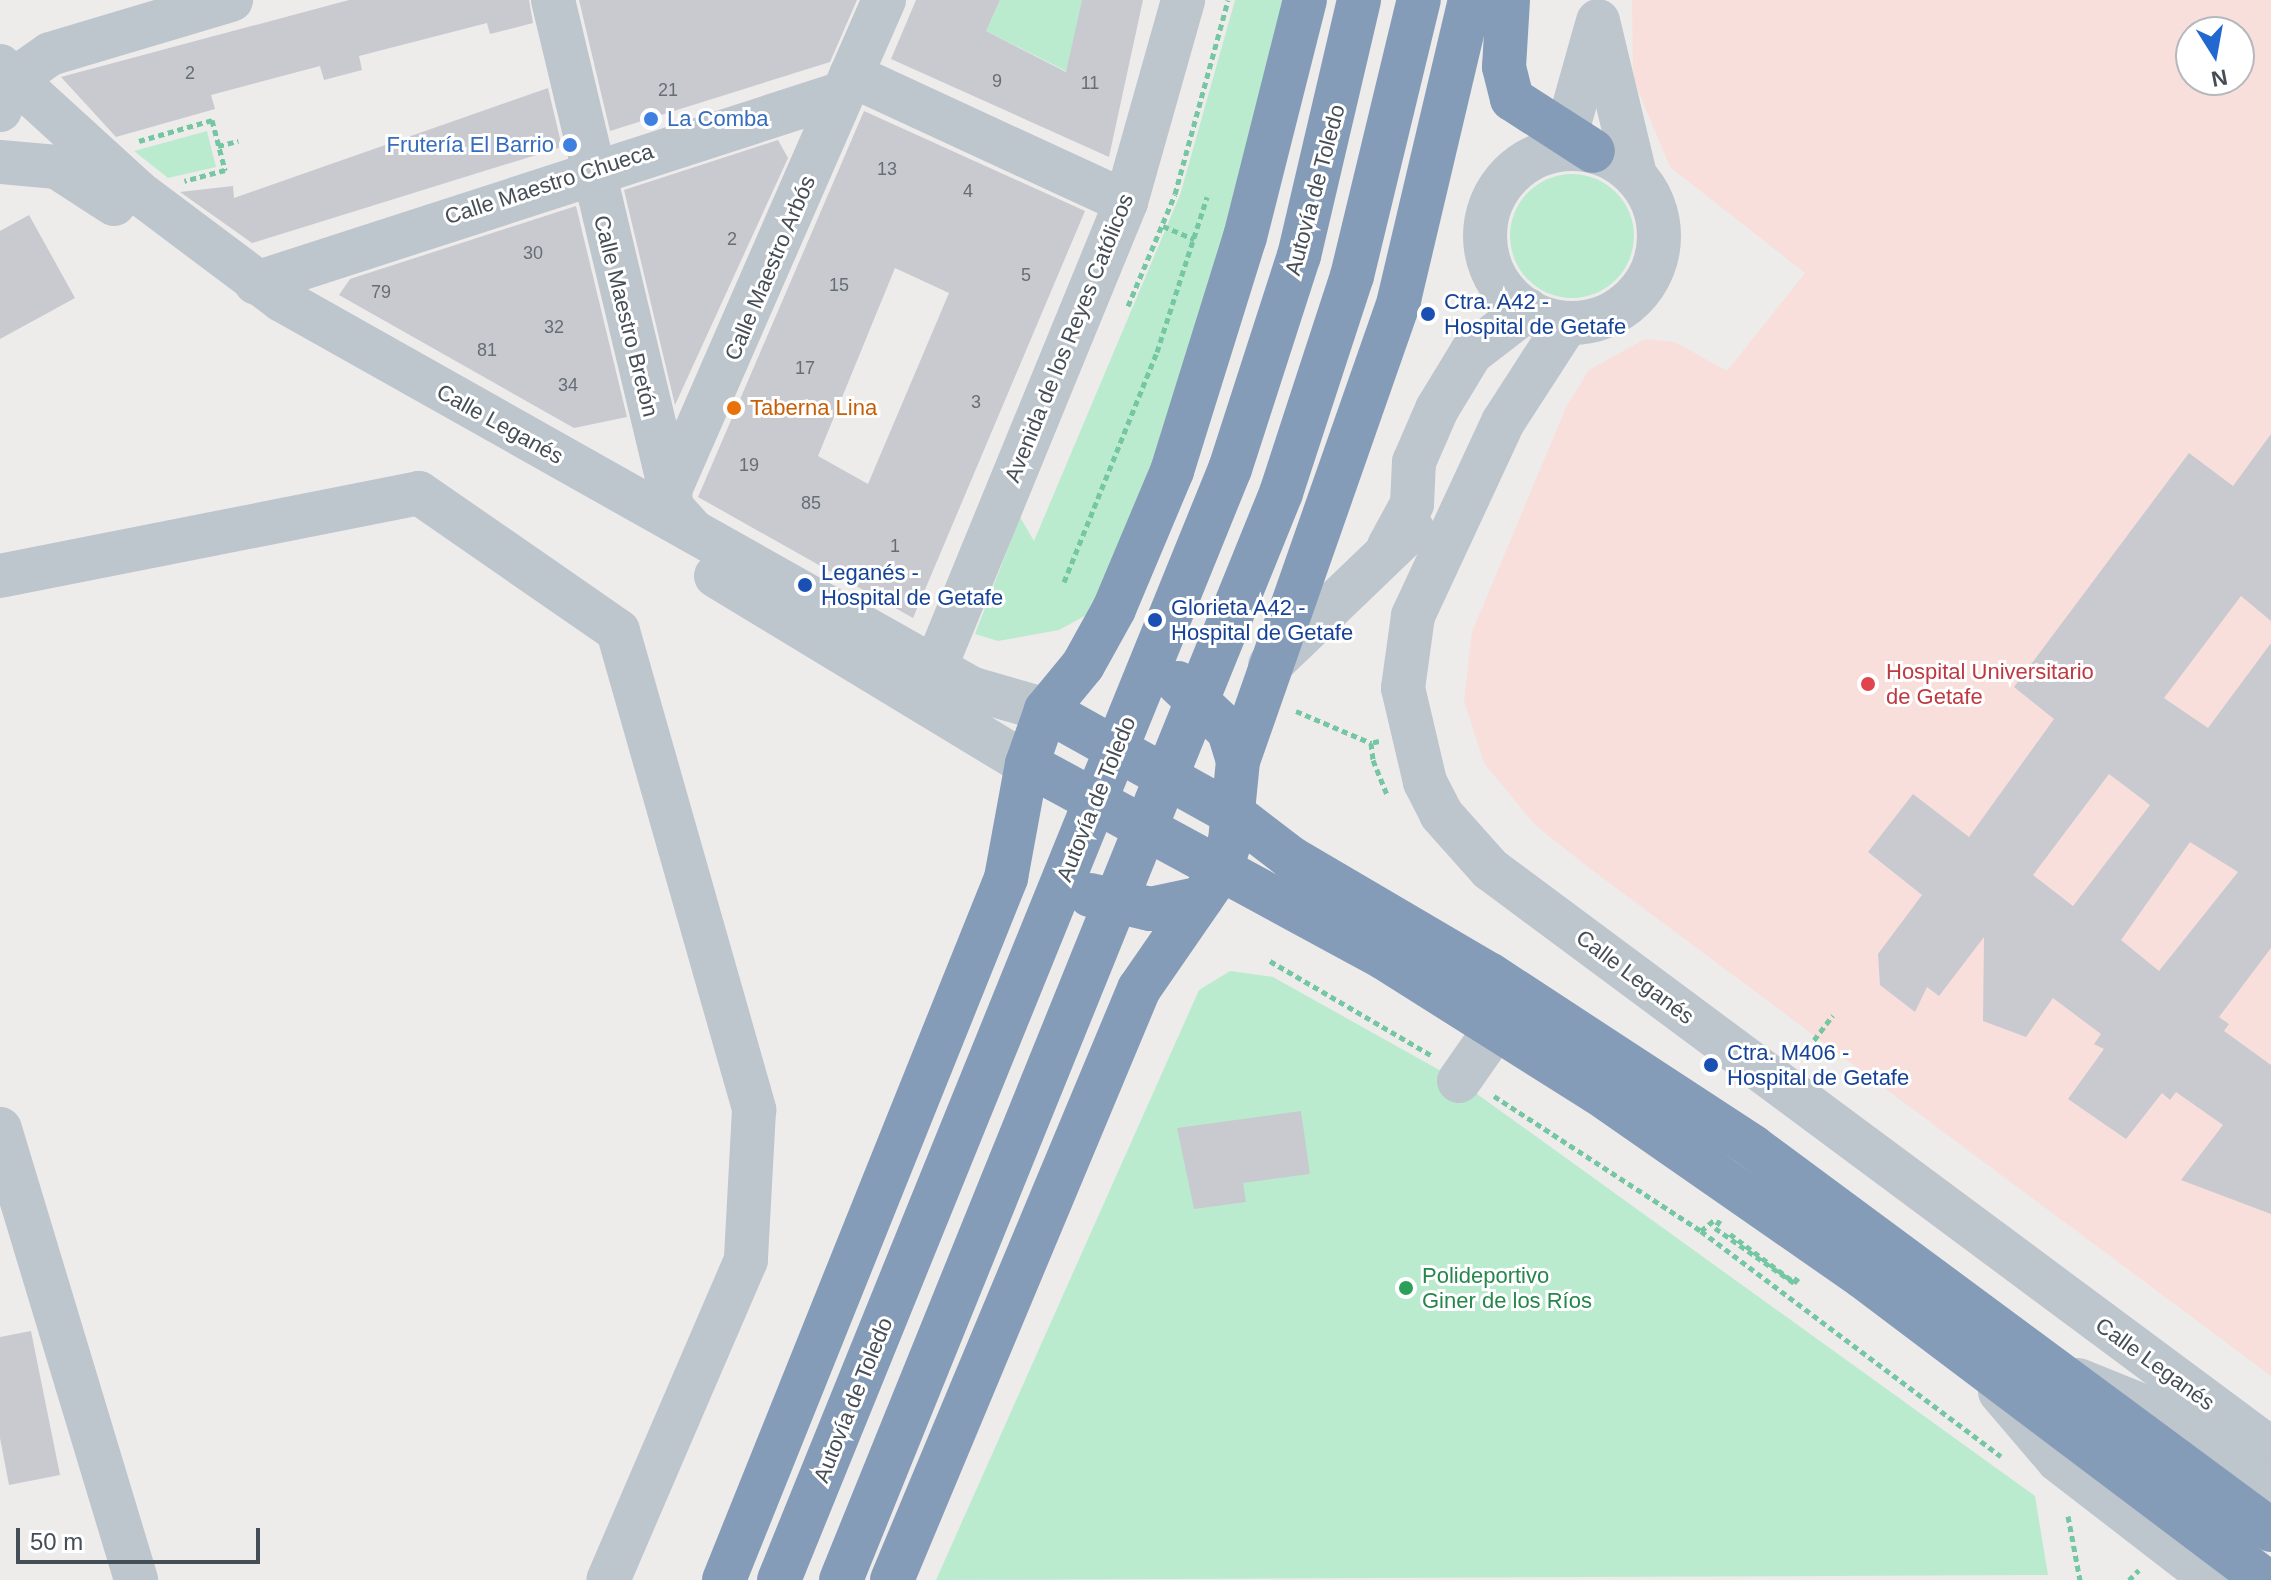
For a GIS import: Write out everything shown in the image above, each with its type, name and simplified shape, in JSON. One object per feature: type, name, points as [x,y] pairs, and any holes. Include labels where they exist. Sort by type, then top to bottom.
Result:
[{"type":"highway","points":[[724,1580],[1020,829],[1027,764],[1046,710],[1083,665],[1121,596],[1172,471],[1245,237],[1305,0]]},
{"type":"highway","points":[[841,1580],[1281,493],[1352,276],[1412,42],[1419,0]]},
{"type":"highway","points":[[892,1580],[1139,989],[1212,884],[1235,815],[1238,761],[1399,300],[1470,0]]},
{"type":"highway","points":[[1508,0],[1505,85],[1522,108],[1574,145]]},
{"type":"highway","name":"Autovía de Toledo","points":[[779,1580],[1230,469],[1299,256],[1358,16]]},
{"type":"highway","points":[[1083,665],[1117,663],[1177,682],[1229,731],[1238,761]]},
{"type":"highway","name":"Calle Leganés","points":[[1046,710],[1235,815],[1291,858],[1489,974],[1753,1147],[2072,1378],[2271,1530]]},
{"type":"highway","name":"Calle Leganés","points":[[1027,764],[1212,884],[1496,1028],[1772,1211],[1969,1356],[2166,1554],[2265,1580]]},
{"type":"highway","points":[[1020,829],[1050,869],[1103,900],[1150,909],[1212,884]]},
{"type":"street","points":[[4,85],[87,39],[231,0]]},
{"type":"street","name":"Calle Maestro Bretón","points":[[553,0],[591,170],[670,490]]},
{"type":"street","name":"Calle Maestro Arbós","points":[[670,490],[884,0]]},
{"type":"street","name":"Avenida de los Reyes Católicos","points":[[935,668],[1126,202],[1183,0]]},
{"type":"street","points":[[1389,546],[1412,504],[1414,462],[1437,409],[1471,353],[1547,316],[1625,305],[1653,269],[1659,224],[1635,175],[1600,10]]},
{"type":"street","points":[[1574,145],[1600,10]]},
{"type":"street","points":[[847,84],[1126,202]]},
{"type":"street","name":"Calle Maestro Chueca","points":[[256,283],[847,84]]},
{"type":"street","name":"Calle Leganés","points":[[4,85],[256,283],[935,668],[983,693],[1046,710]]},
{"type":"street","points":[[1547,316],[1495,277],[1486,220],[1515,170],[1574,145],[1635,175]]},
{"type":"street","name":"Calle Leganés","points":[[0,162],[72,175],[268,318],[1027,764]]},
{"type":"street","name":"Calle Leganés","points":[[1547,316],[1413,616],[1403,688],[1425,782],[1457,838],[2271,1449]]},
{"type":"street","points":[[1270,665],[1389,546],[1471,489]]},
{"type":"street","points":[[670,490],[671,507],[692,530]]},
{"type":"street","points":[[0,576],[419,493],[618,631],[754,1110],[746,1260],[608,1580]]},
{"type":"street","points":[[1459,1076],[1496,1028]]},
{"type":"street","points":[[0,1129],[136,1580]]},
{"type":"street","name":"Calle Leganés","points":[[2072,1378],[2165,1415],[2271,1493]]},
{"type":"street","points":[[2195,1471],[2199,1499],[2166,1554],[2213,1580]]},
{"type":"path","points":[[126,149],[212,120],[225,170],[168,186]]},
{"type":"path","points":[[218,146],[238,141]]},
{"type":"path","points":[[1064,582],[1157,352],[1207,197]]},
{"type":"path","points":[[1163,226],[1194,239]]},
{"type":"path","points":[[1286,706],[1371,743]]},
{"type":"path","points":[[1270,961],[1459,1076],[1701,1231],[2015,1467]]},
{"type":"path","points":[[1792,1069],[1833,1015]]},
{"type":"path","points":[[1701,1231],[1711,1219],[1719,1223]]},
{"type":"path","points":[[2077,1512],[2065,1503],[2080,1580]]},
{"type":"path","points":[[2129,1580],[2143,1566],[2166,1554]]},
{"type":"shaded area","name":"Hospital Universitario de Getafe","points":[[1632,0],[2271,0],[2271,1376],[1592,870],[1536,826],[1484,763],[1464,701],[1472,632],[1567,405],[1589,370],[1645,339],[1675,342],[1727,371],[1805,273],[1670,167],[1633,78]]},
{"type":"green space","points":[[1000,0],[1082,0],[1068,72],[968,22],[991,20]]},
{"type":"green space","points":[[1235,0],[1284,0],[1203,319],[1099,608],[1059,630],[998,641],[975,634],[1020,517],[1034,541],[1180,195]]},
{"type":"green space","points":[[207,131],[216,167],[168,178],[134,151]]},
{"type":"green space","points":[[1572,174],[1596,179],[1616,192],[1629,212],[1634,236],[1629,260],[1616,280],[1596,293],[1572,298],[1548,293],[1528,280],[1515,260],[1510,236],[1515,212],[1528,192],[1548,179]]},
{"type":"green space","name":"Polideportivo Giner de los Ríos","points":[[1230,971],[1273,977],[1459,1081],[2035,1496],[2048,1575],[936,1580],[1199,990]]},
{"type":"building","points":[[349,0],[529,0],[533,23],[490,34],[487,23],[359,56],[362,70],[324,80],[320,66],[211,95],[215,109],[116,137],[61,77]]},
{"type":"building","points":[[579,0],[857,0],[830,62],[610,131]]},
{"type":"building","points":[[916,0],[1000,0],[986,31],[1066,72],[1082,0],[1143,0],[1109,157],[891,59]]},
{"type":"building","points":[[548,88],[562,147],[252,243],[180,192],[233,186],[234,198]]},
{"type":"building","points":[[864,111],[1085,211],[913,618],[698,497]],"holes":[[[895,268],[949,293],[868,484],[818,456]]]},
{"type":"building","points":[[778,140],[788,158],[675,405],[624,190]]},
{"type":"building","points":[[576,206],[627,417],[574,428],[339,295],[350,279]]},
{"type":"building","points":[[29,215],[75,298],[0,339],[0,231]]},
{"type":"building","points":[[2271,434],[2271,621],[2241,596],[2164,698],[2208,728],[2271,643],[2271,948],[2219,1017],[2229,1024],[2224,1031],[2271,1065],[2271,1214],[2181,1180],[2223,1125],[2176,1092],[2170,1100],[2162,1093],[2126,1139],[2068,1099],[2104,1049],[2094,1044],[2101,1034],[2053,998],[2026,1037],[1983,1021],[1984,937],[1939,996],[1927,987],[1915,1012],[1880,985],[1878,954],[1922,895],[1868,852],[1913,794],[1969,837],[2054,719],[2014,687],[2189,453],[2233,486]],"holes":[[[2109,774],[2150,805],[2073,906],[2033,875]],[[2190,842],[2238,872],[2159,971],[2121,940]]]},
{"type":"building","points":[[1301,1111],[1310,1174],[1243,1183],[1246,1202],[1194,1209],[1177,1128]]},
{"type":"building","points":[[31,1331],[60,1475],[9,1485],[0,1438],[0,1337]]},
{"type":"place","name":"La Comba","points":[[651,119]]},
{"type":"place","name":"Frutería El Barrio","points":[[570,145]]},
{"type":"place","name":"Ctra. A42 - Hospital de Getafe","points":[[1428,314]]},
{"type":"place","name":"Taberna Lina","points":[[734,408]]},
{"type":"place","name":"Leganés - Hospital de Getafe","points":[[805,585]]},
{"type":"place","name":"Glorieta A42 - Hospital de Getafe","points":[[1155,620]]},
{"type":"place","name":"Hospital Universitario de Getafe","points":[[1868,684]]},
{"type":"place","name":"Ctra. M406 - Hospital de Getafe","points":[[1711,1065]]},
{"type":"place","name":"Polideportivo Giner de los Ríos","points":[[1406,1288]]}]
